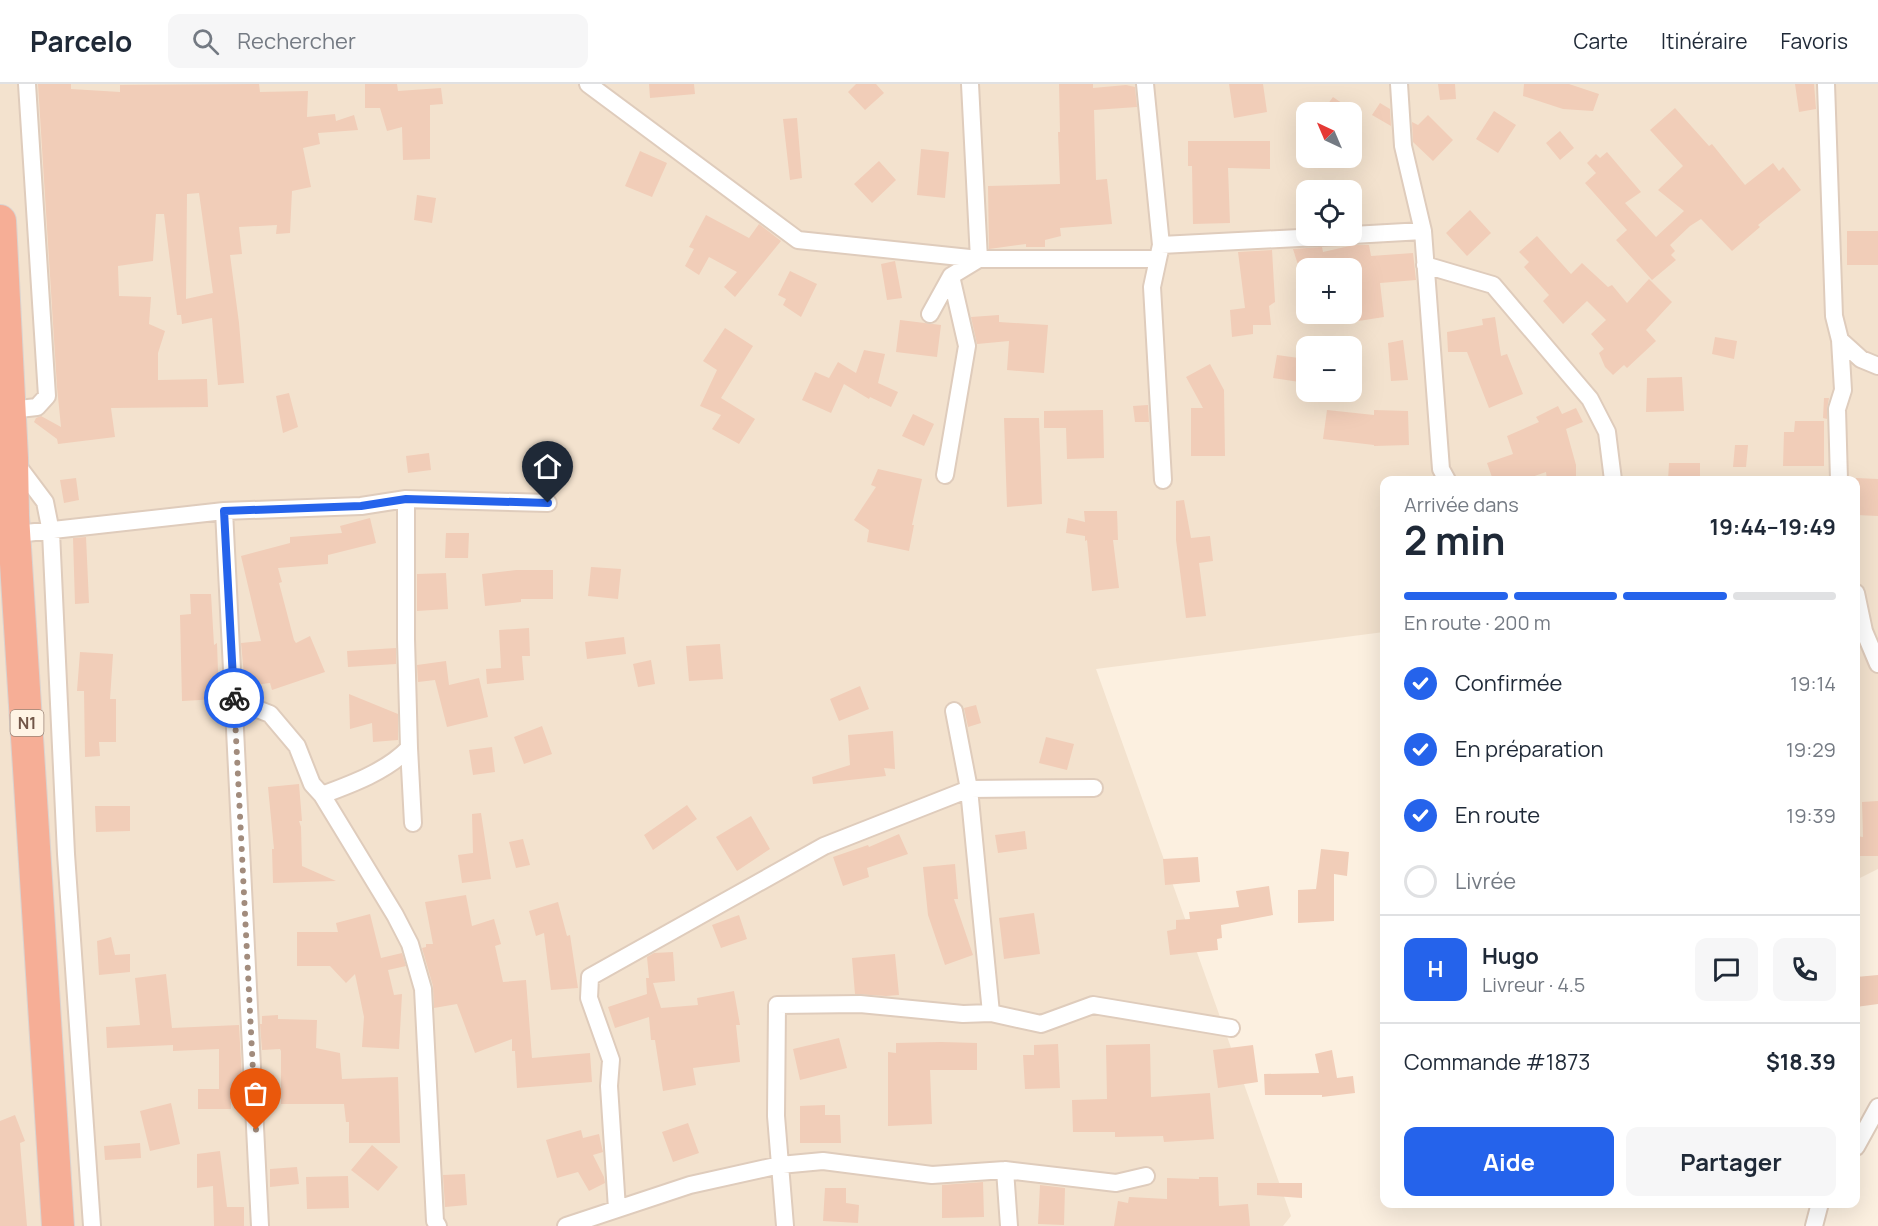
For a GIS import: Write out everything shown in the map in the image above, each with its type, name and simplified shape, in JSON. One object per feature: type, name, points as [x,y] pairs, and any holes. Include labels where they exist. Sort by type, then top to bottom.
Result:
[{"type":"highway","name":"N1","points":[[0,221],[12,458],[13,516],[8,535],[58,1226]]},
{"type":"street","points":[[10,410],[37,407],[47,396],[27,84]]},
{"type":"street","points":[[588,84],[798,240],[978,260],[1160,252],[1296,240]]},
{"type":"street","points":[[970,84],[978,260]]},
{"type":"street","points":[[1146,84],[1160,252],[1152,286],[1163,480]]},
{"type":"street","points":[[1399,84],[1403,146],[1423,231],[1441,469],[1445,476]]},
{"type":"street","points":[[1826,84],[1834,316],[1840,340],[1843,390],[1837,409],[1839,476]]},
{"type":"street","points":[[1362,234],[1423,231]]},
{"type":"street","points":[[930,314],[951,276],[978,260]]},
{"type":"street","points":[[1425,265],[1493,285],[1590,399],[1607,432],[1612,476]]},
{"type":"street","points":[[945,475],[967,346],[951,276]]},
{"type":"street","points":[[1840,340],[1861,359],[1878,366]]},
{"type":"street","points":[[12,458],[45,502],[51,531],[66,854],[92,1226]]},
{"type":"street","points":[[8,535],[224,511],[361,506],[406,499],[548,503]]},
{"type":"street","points":[[406,499],[406,639],[413,823]]},
{"type":"street","points":[[224,511],[261,1226]]},
{"type":"street","points":[[1860,612],[1864,631],[1878,664]]},
{"type":"street","points":[[234,700],[270,714],[297,746],[312,784],[322,795],[395,915],[410,944],[423,989],[434,1224]]},
{"type":"street","points":[[954,711],[969,789],[991,1013]]},
{"type":"street","points":[[322,795],[352,784],[401,756],[409,748]]},
{"type":"street","points":[[616,1209],[609,1086],[610,1060],[589,998],[590,977],[824,846],[969,789],[1094,788]]},
{"type":"street","points":[[785,1226],[776,1116],[777,1005],[860,1004],[963,1014],[991,1013],[1041,1024],[1093,1005],[1231,1028]]},
{"type":"street","points":[[1860,1140],[1878,1107]]},
{"type":"street","points":[[566,1226],[690,1185],[780,1165],[822,1161],[932,1175],[1005,1170],[1116,1183],[1146,1176]]},
{"type":"street","points":[[1005,1170],[1008,1226]]},
{"type":"street","points":[[1814,1226],[1819,1208]]},
{"type":"shaded area","points":[[0,84],[1878,84],[1878,869],[1860,878],[1860,476],[1380,476],[1380,633],[1096,669],[1291,1216],[1283,1226],[0,1226]]},
{"type":"building","points":[[38,84],[71,84],[71,89],[120,92],[120,85],[259,84],[260,92],[308,91],[307,117],[335,114],[336,121],[354,115],[358,130],[318,133],[320,144],[303,148],[311,187],[292,191],[290,233],[276,234],[277,225],[239,227],[242,254],[230,255],[244,383],[218,385],[212,318],[182,324],[181,315],[177,315],[164,214],[156,214],[153,261],[118,266],[119,296],[151,297],[149,324],[165,331],[158,353],[158,380],[207,379],[208,407],[111,408],[115,437],[58,444],[57,439],[34,422],[41,416],[61,427]],"holes":[[[199,193],[213,293],[186,299],[187,194]]]},
{"type":"building","points":[[365,84],[397,84],[398,91],[441,88],[443,104],[430,105],[430,159],[403,160],[402,127],[387,131],[380,108],[365,108]]},
{"type":"building","points":[[649,84],[694,84],[695,94],[650,98]]},
{"type":"building","points":[[856,84],[876,84],[884,93],[865,110],[848,92]]},
{"type":"building","points":[[1059,84],[1093,84],[1093,88],[1126,85],[1135,87],[1137,107],[1094,110],[1096,180],[1107,179],[1112,224],[1060,228],[1061,236],[1045,240],[1045,247],[1026,247],[1026,244],[989,249],[988,186],[1060,184]]},
{"type":"building","points":[[1229,84],[1263,84],[1267,112],[1234,118]]},
{"type":"building","points":[[1438,84],[1455,84],[1456,99],[1440,100]]},
{"type":"building","points":[[1524,84],[1569,84],[1599,94],[1593,111],[1563,109],[1523,96]]},
{"type":"building","points":[[1795,84],[1814,84],[1816,109],[1799,112]]},
{"type":"building","points":[[1333,97],[1340,102],[1329,102]]},
{"type":"building","points":[[1380,103],[1390,109],[1391,126],[1372,115]]},
{"type":"building","points":[[1675,108],[1709,146],[1712,144],[1745,185],[1773,163],[1779,171],[1783,167],[1801,190],[1758,225],[1760,227],[1732,251],[1701,219],[1670,245],[1675,251],[1671,255],[1676,260],[1652,280],[1616,240],[1627,230],[1585,183],[1596,173],[1587,163],[1596,154],[1600,158],[1607,152],[1641,192],[1625,203],[1656,237],[1684,211],[1658,190],[1683,166],[1650,130]]},
{"type":"building","points":[[1494,111],[1516,125],[1498,153],[1476,139]]},
{"type":"building","points":[[1428,115],[1453,140],[1433,161],[1413,142],[1412,122],[1418,125]]},
{"type":"building","points":[[797,118],[802,178],[790,180],[783,119]]},
{"type":"building","points":[[1560,131],[1574,148],[1560,160],[1546,143]]},
{"type":"building","points":[[1188,141],[1270,141],[1270,169],[1228,168],[1230,223],[1193,224],[1192,166],[1188,166]]},
{"type":"building","points":[[921,149],[949,152],[945,198],[917,195]]},
{"type":"building","points":[[640,151],[667,163],[652,197],[625,186]]},
{"type":"building","points":[[879,161],[896,180],[872,203],[854,184]]},
{"type":"building","points":[[417,195],[436,198],[432,223],[414,220]]},
{"type":"building","points":[[1470,210],[1491,233],[1467,256],[1446,233]]},
{"type":"building","points":[[706,215],[749,238],[759,224],[781,241],[735,297],[724,287],[737,272],[709,257],[699,275],[685,266],[694,249],[689,247]]},
{"type":"building","points":[[1847,231],[1878,231],[1878,265],[1847,265]]},
{"type":"building","points":[[1537,236],[1571,274],[1582,263],[1608,287],[1612,285],[1627,303],[1649,279],[1672,302],[1646,330],[1656,341],[1627,368],[1624,365],[1613,375],[1605,367],[1599,353],[1604,349],[1591,334],[1606,320],[1587,301],[1563,324],[1543,301],[1549,295],[1524,267],[1529,262],[1519,252]]},
{"type":"building","points":[[1369,245],[1371,256],[1413,253],[1416,280],[1380,283],[1384,317],[1362,320],[1362,258],[1296,258],[1293,249],[1322,247],[1323,252],[1350,246]]},
{"type":"building","points":[[1272,250],[1275,302],[1269,306],[1271,325],[1253,325],[1253,334],[1232,337],[1230,310],[1245,308],[1238,252]]},
{"type":"building","points":[[895,261],[902,298],[887,300],[881,264]]},
{"type":"building","points":[[790,271],[817,284],[801,317],[783,305],[786,299],[778,295]]},
{"type":"building","points":[[999,315],[999,322],[1048,325],[1044,373],[1007,370],[1009,341],[977,344],[971,317]]},
{"type":"building","points":[[1495,317],[1501,356],[1507,354],[1523,394],[1489,408],[1467,352],[1448,352],[1447,332],[1483,325],[1482,319]]},
{"type":"building","points":[[900,320],[941,325],[937,357],[896,352]]},
{"type":"building","points":[[725,328],[753,346],[721,398],[755,419],[739,444],[712,429],[721,415],[700,406],[717,370],[703,361]]},
{"type":"building","points":[[1715,337],[1737,341],[1734,359],[1712,354]]},
{"type":"building","points":[[1403,340],[1408,380],[1391,381],[1388,343]]},
{"type":"building","points":[[864,350],[885,354],[878,383],[898,392],[891,407],[870,397],[869,399],[844,384],[831,413],[802,400],[815,372],[829,378],[838,362],[856,373]]},
{"type":"building","points":[[1277,355],[1296,358],[1296,381],[1273,378]]},
{"type":"building","points":[[1210,364],[1224,390],[1225,456],[1191,456],[1191,408],[1203,408],[1186,377]]},
{"type":"building","points":[[1682,377],[1684,411],[1646,412],[1647,378]]},
{"type":"building","points":[[289,393],[298,427],[283,433],[276,396]]},
{"type":"building","points":[[1824,398],[1829,398],[1827,419],[1823,418]]},
{"type":"building","points":[[1148,405],[1149,422],[1135,422],[1133,406]]},
{"type":"building","points":[[1558,406],[1562,414],[1576,408],[1583,422],[1566,429],[1576,465],[1576,476],[1546,476],[1546,472],[1534,476],[1492,476],[1487,463],[1513,454],[1507,436],[1539,422],[1536,417]]},
{"type":"building","points":[[1103,410],[1104,458],[1067,459],[1066,428],[1044,428],[1044,411]]},
{"type":"building","points":[[1327,410],[1374,415],[1374,410],[1408,411],[1409,445],[1374,446],[1323,439]]},
{"type":"building","points":[[913,414],[934,424],[924,446],[902,436]]},
{"type":"building","points":[[1004,418],[1039,418],[1042,504],[1007,507]]},
{"type":"building","points":[[1795,421],[1824,421],[1824,466],[1783,466],[1784,432],[1794,432]]},
{"type":"building","points":[[1735,445],[1748,445],[1746,467],[1733,467]]},
{"type":"building","points":[[429,453],[431,470],[408,473],[406,456]]},
{"type":"building","points":[[1669,463],[1700,463],[1700,476],[1668,476]]},
{"type":"building","points":[[878,469],[922,479],[909,551],[867,542],[869,530],[854,520],[876,487],[871,485]]},
{"type":"building","points":[[76,478],[79,500],[64,503],[60,480]]},
{"type":"building","points":[[1860,478],[1878,479],[1878,516],[1860,515]]},
{"type":"building","points":[[1184,500],[1191,538],[1210,536],[1213,561],[1199,563],[1206,616],[1186,618],[1176,540],[1176,501]]},
{"type":"building","points":[[1084,511],[1117,511],[1118,540],[1113,540],[1119,588],[1092,591],[1087,540],[1085,541],[1085,536],[1066,533],[1068,518],[1085,522]]},
{"type":"building","points":[[370,518],[376,543],[328,555],[328,564],[278,568],[282,582],[279,583],[294,640],[296,643],[310,636],[325,672],[272,690],[270,683],[245,686],[241,643],[261,641],[241,556],[290,543],[290,537],[342,533],[340,526]]},
{"type":"building","points":[[446,533],[469,533],[468,558],[445,558]]},
{"type":"building","points":[[86,537],[89,603],[75,604],[73,538]]},
{"type":"building","points":[[591,567],[621,569],[618,599],[588,596]]},
{"type":"building","points":[[516,570],[553,570],[553,599],[521,599],[521,602],[485,606],[482,574]]},
{"type":"building","points":[[446,573],[448,609],[417,611],[417,574]]},
{"type":"building","points":[[190,594],[211,594],[214,645],[217,643],[219,699],[182,701],[180,615],[191,614]]},
{"type":"building","points":[[529,628],[530,656],[522,656],[524,680],[487,684],[486,669],[501,668],[499,630]]},
{"type":"building","points":[[624,637],[626,654],[587,659],[585,642]]},
{"type":"building","points":[[720,644],[723,679],[689,681],[686,646]]},
{"type":"building","points":[[396,648],[396,664],[348,667],[347,651]]},
{"type":"building","points":[[80,652],[113,654],[110,699],[116,699],[116,742],[99,742],[100,756],[85,757],[84,691],[77,691]]},
{"type":"building","points":[[651,660],[655,684],[638,687],[633,664]]},
{"type":"building","points":[[446,661],[449,685],[479,678],[488,717],[447,727],[435,680],[418,682],[417,665]]},
{"type":"building","points":[[860,686],[869,709],[839,721],[830,699]]},
{"type":"building","points":[[349,694],[398,714],[398,740],[373,742],[372,723],[350,729]]},
{"type":"building","points":[[976,705],[981,723],[968,727],[964,708]]},
{"type":"building","points":[[542,726],[552,754],[524,764],[514,737]]},
{"type":"building","points":[[893,731],[895,769],[884,768],[886,776],[813,784],[812,777],[850,765],[848,735]]},
{"type":"building","points":[[1046,737],[1074,744],[1067,770],[1039,763]]},
{"type":"building","points":[[492,747],[495,772],[473,775],[469,750]]},
{"type":"building","points":[[299,784],[302,866],[336,881],[273,883],[272,849],[274,849],[268,787]]},
{"type":"building","points":[[1878,801],[1878,856],[1860,856],[1860,837],[1863,837],[1862,802]]},
{"type":"building","points":[[687,805],[697,819],[653,850],[644,835]]},
{"type":"building","points":[[95,806],[130,806],[130,831],[96,832]]},
{"type":"building","points":[[481,813],[491,879],[462,883],[458,855],[473,853],[472,814]]},
{"type":"building","points":[[751,816],[770,849],[737,871],[716,837]]},
{"type":"building","points":[[1025,831],[1027,849],[998,853],[995,835]]},
{"type":"building","points":[[899,834],[908,854],[867,868],[869,877],[843,886],[833,857],[868,845],[869,847]]},
{"type":"building","points":[[523,839],[530,865],[516,868],[509,842]]},
{"type":"building","points":[[1321,849],[1349,852],[1347,876],[1334,874],[1334,921],[1298,923],[1298,890],[1316,889]]},
{"type":"building","points":[[1198,857],[1200,882],[1165,885],[1163,859]]},
{"type":"building","points":[[955,864],[958,899],[954,899],[973,955],[945,965],[928,915],[923,867]]},
{"type":"building","points":[[1269,886],[1273,915],[1221,925],[1222,938],[1217,939],[1218,950],[1170,955],[1167,931],[1176,929],[1176,920],[1190,919],[1189,912],[1239,907],[1236,891]]},
{"type":"building","points":[[466,895],[472,926],[494,919],[501,944],[495,946],[503,982],[526,980],[532,1058],[590,1053],[592,1082],[517,1088],[512,1039],[475,1053],[457,1004],[434,1008],[433,986],[422,948],[426,947],[426,944],[433,944],[425,902]]},
{"type":"building","points":[[558,902],[567,936],[570,935],[578,988],[551,990],[544,933],[536,936],[529,911]]},
{"type":"building","points":[[1034,913],[1040,954],[1004,959],[999,918]]},
{"type":"building","points":[[370,914],[381,958],[402,953],[406,966],[388,970],[394,995],[402,994],[399,1049],[362,1047],[364,1017],[355,974],[346,983],[330,966],[297,966],[297,932],[338,932],[336,923]]},
{"type":"building","points":[[739,915],[747,939],[721,948],[712,925]]},
{"type":"building","points":[[111,937],[115,955],[130,954],[130,972],[99,975],[97,941]]},
{"type":"building","points":[[673,952],[675,981],[653,983],[661,1008],[698,1005],[697,998],[734,991],[740,1025],[736,1025],[740,1062],[693,1068],[696,1085],[663,1091],[655,1040],[651,1040],[649,1017],[615,1028],[608,1007],[647,994],[646,978],[649,978],[647,957],[654,953]]},
{"type":"building","points":[[895,954],[899,995],[855,994],[852,958]]},
{"type":"building","points":[[166,974],[172,1028],[239,1025],[243,1096],[231,1096],[231,1109],[198,1109],[198,1089],[219,1089],[219,1049],[173,1051],[173,1045],[107,1048],[106,1027],[140,1025],[135,978]]},
{"type":"building","points":[[1878,975],[1878,1004],[1860,1006],[1860,977]]},
{"type":"building","points":[[278,1015],[278,1019],[317,1020],[316,1048],[340,1053],[342,1079],[398,1077],[400,1143],[349,1143],[349,1122],[346,1122],[344,1104],[281,1104],[281,1051],[280,1049],[262,1050],[260,1024],[262,1024],[262,1016]]},
{"type":"building","points":[[839,1038],[847,1068],[800,1080],[793,1049]]},
{"type":"building","points":[[896,1043],[977,1043],[977,1070],[930,1070],[932,1124],[888,1126],[888,1052],[896,1053]]},
{"type":"building","points":[[1058,1044],[1060,1088],[1025,1089],[1023,1055],[1034,1055],[1034,1045]]},
{"type":"building","points":[[1150,1044],[1151,1097],[1210,1093],[1214,1139],[1164,1142],[1163,1136],[1115,1137],[1115,1132],[1073,1132],[1072,1100],[1107,1099],[1106,1045]]},
{"type":"building","points":[[1253,1045],[1258,1082],[1218,1088],[1213,1050]]},
{"type":"building","points":[[1332,1050],[1337,1078],[1353,1076],[1355,1093],[1322,1097],[1322,1095],[1265,1095],[1264,1074],[1319,1073],[1315,1054]]},
{"type":"building","points":[[171,1103],[180,1144],[150,1151],[140,1111]]},
{"type":"building","points":[[825,1105],[825,1115],[840,1115],[841,1143],[800,1143],[800,1106]]},
{"type":"building","points":[[15,1115],[25,1141],[20,1143],[27,1226],[0,1226],[0,1121]]},
{"type":"building","points":[[688,1123],[699,1153],[673,1162],[662,1132]]},
{"type":"building","points":[[581,1130],[583,1138],[599,1134],[603,1152],[593,1155],[605,1183],[589,1191],[578,1172],[557,1178],[546,1140]]},
{"type":"building","points":[[140,1143],[141,1158],[105,1160],[104,1146]]},
{"type":"building","points":[[372,1145],[398,1167],[378,1191],[351,1170]]},
{"type":"building","points":[[220,1151],[227,1207],[244,1207],[244,1226],[214,1226],[213,1186],[197,1188],[197,1154]]},
{"type":"building","points":[[297,1167],[299,1184],[270,1187],[270,1169]]},
{"type":"building","points":[[465,1174],[467,1205],[445,1207],[443,1175]]},
{"type":"building","points":[[348,1176],[349,1208],[307,1209],[306,1177]]},
{"type":"building","points":[[1199,1177],[1218,1177],[1219,1206],[1248,1204],[1250,1226],[1114,1226],[1118,1201],[1128,1203],[1129,1197],[1167,1199],[1167,1178],[1199,1179]]},
{"type":"building","points":[[983,1182],[984,1217],[942,1218],[942,1185]]},
{"type":"building","points":[[1257,1183],[1302,1183],[1302,1198],[1257,1195]]},
{"type":"building","points":[[1040,1185],[1065,1188],[1064,1225],[1038,1224]]},
{"type":"building","points":[[825,1188],[846,1188],[846,1203],[859,1205],[858,1223],[823,1221]]},
{"type":"way so far","points":[[234,698],[256,1130]]},
{"type":"route","points":[[234,698],[224,511],[361,506],[406,499],[548,503]]}]
